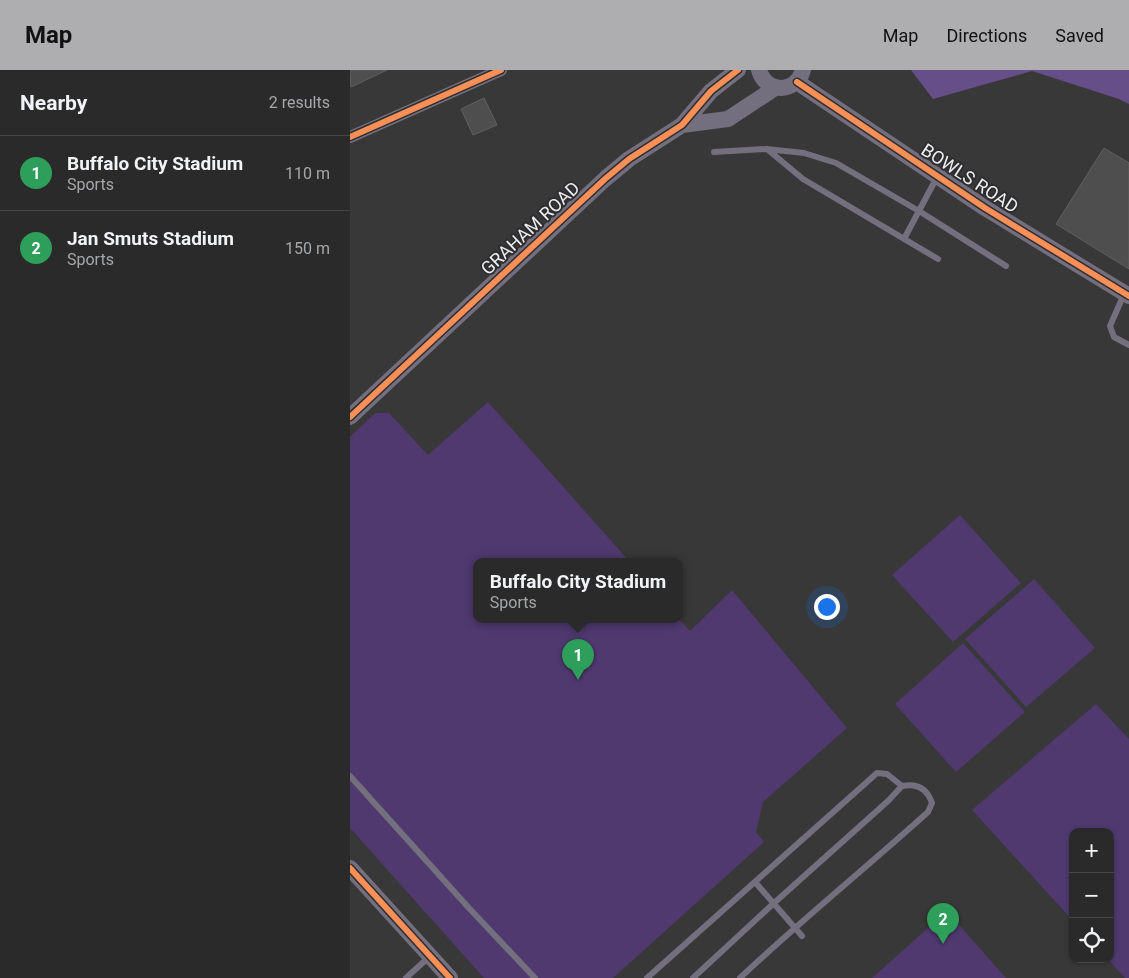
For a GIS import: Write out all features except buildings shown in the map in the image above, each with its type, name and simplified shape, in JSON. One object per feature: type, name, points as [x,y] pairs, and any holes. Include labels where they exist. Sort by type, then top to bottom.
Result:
[{"type":"street","points":[[350,137],[501,70]]},
{"type":"street","name":"GRAHAM ROAD","points":[[350,417],[605,178],[629,159],[682,126],[711,91],[738,70]]},
{"type":"street","points":[[758,70],[762,79],[774,88]]},
{"type":"street","name":"GRAHAM ROAD","points":[[682,126],[728,119],[774,88],[790,87],[800,76]]},
{"type":"street","name":"BOWLS ROAD","points":[[800,76],[938,176],[1127,294]]},
{"type":"street","points":[[350,868],[450,978]]},
{"type":"lane","points":[[766,148],[803,179],[938,259]]},
{"type":"lane","points":[[714,152],[766,148],[804,153],[836,163],[1006,266]]},
{"type":"lane","points":[[904,238],[938,176]]},
{"type":"lane","points":[[1127,294],[1110,326],[1114,337],[1129,345]]},
{"type":"lane","points":[[647,978],[877,773],[887,774],[902,786],[919,786],[927,792],[932,803],[928,812],[853,880],[793,928],[740,978]]},
{"type":"lane","points":[[350,776],[535,978]]},
{"type":"lane","points":[[693,978],[888,801],[902,786]]},
{"type":"lane","points":[[755,882],[793,928],[802,936]]},
{"type":"lane","points":[[406,978],[430,956]]},
{"type":"shaded area","points":[[911,70],[1129,70],[1129,104],[1119,99],[1032,71],[933,99]]},
{"type":"shaded area","points":[[488,402],[626,558],[473,558],[473,623],[683,623],[690,631],[732,590],[847,728],[763,802],[756,832],[764,842],[613,978],[484,978],[350,828],[350,437],[375,413],[389,413],[428,455]]},
{"type":"shaded area","points":[[960,515],[1021,583],[953,642],[892,575]]},
{"type":"shaded area","points":[[1034,579],[1095,648],[1026,707],[965,639]]},
{"type":"shaded area","points":[[963,643],[1025,712],[956,772],[895,704]]},
{"type":"shaded area","points":[[1096,704],[1129,739],[1129,978],[1125,978],[1112,963],[1114,963],[1114,828],[1069,828],[1069,917],[972,810]]},
{"type":"shaded area","points":[[947,911],[1006,978],[872,978]]},
{"type":"cycle path","points":[[350,137],[501,70]]},
{"type":"cycle path","points":[[350,417],[605,179],[629,159],[682,125],[711,91],[738,70]]},
{"type":"cycle path","points":[[797,82],[985,208],[1129,296]]},
{"type":"cycle path","points":[[350,868],[450,978]]},
{"type":"place","name":"Buffalo City Stadium","points":[[578,680]]},
{"type":"place","name":"Jan Smuts Stadium","points":[[943,944]]}]
